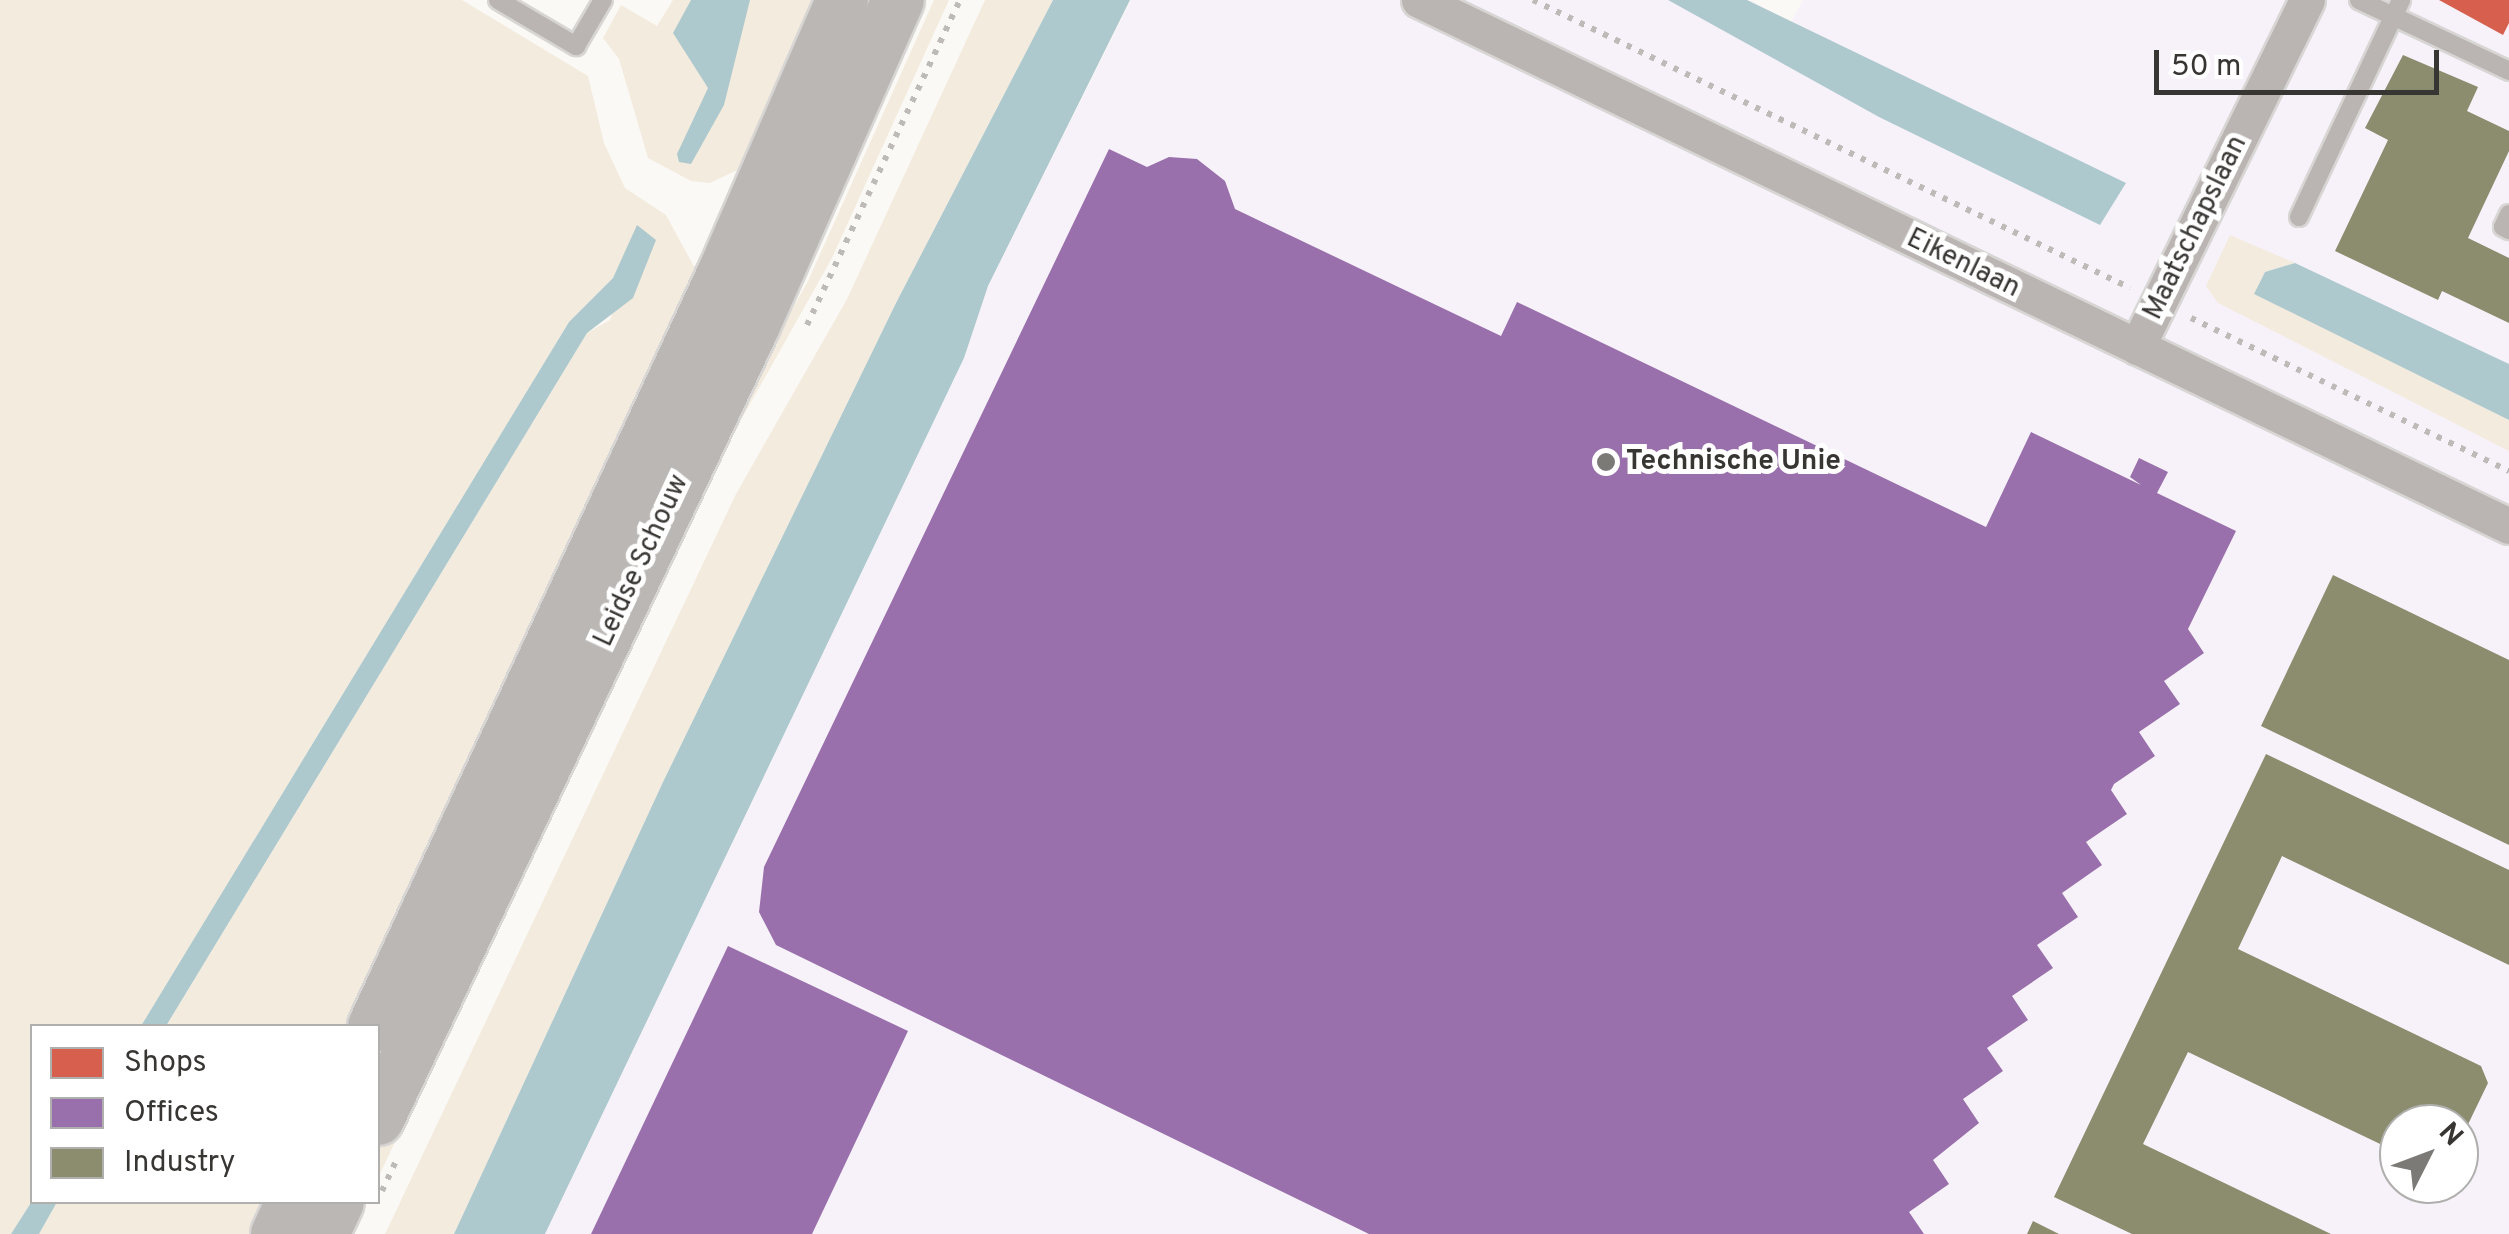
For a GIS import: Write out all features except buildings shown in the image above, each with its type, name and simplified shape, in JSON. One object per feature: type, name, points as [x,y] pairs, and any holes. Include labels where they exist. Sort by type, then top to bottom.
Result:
[{"type":"main road","name":"Leidse Schouw","points":[[375,1024],[724,272],[842,0]]},
{"type":"main road","name":"Leidse Schouw","points":[[380,1114],[754,326],[898,0]]},
{"type":"main road","points":[[277,1234],[291,1204]]},
{"type":"main road","points":[[323,1234],[337,1204]]},
{"type":"street","name":"Eikenlaan","points":[[1419,0],[2509,526]]},
{"type":"street","name":"Maatschapslaan","points":[[2137,348],[2307,0]]},
{"type":"lane","points":[[498,0],[576,46],[603,0]]},
{"type":"lane","points":[[2359,0],[2397,8],[2509,71]]},
{"type":"lane","points":[[2299,218],[2397,8]]},
{"type":"lane","points":[[2509,214],[2503,227],[2509,230]]},
{"type":"path","name":"Eikenlaan","points":[[1532,0],[2509,471]]},
{"type":"shaded area","points":[[0,0],[462,0],[588,76],[604,143],[625,188],[666,215],[697,272],[364,1024],[167,1024],[587,333],[610,320],[638,225],[613,278],[569,322],[142,1024],[30,1024],[30,1204],[11,1234],[0,1234]]},
{"type":"shaded area","points":[[673,0],[827,0],[748,165],[710,183],[691,181],[648,158],[619,59],[603,38],[621,5],[657,26]]},
{"type":"shaded area","points":[[934,0],[949,0],[832,258],[709,477],[380,1174],[380,1137],[770,349],[808,281]]},
{"type":"shaded area","points":[[985,0],[1053,0],[896,303],[663,782],[454,1234],[385,1234],[736,494],[847,299]]},
{"type":"shaded area","points":[[1131,0],[1749,0],[1791,22],[1803,0],[2509,0],[2509,1234],[545,1234],[964,358],[988,286]]},
{"type":"shaded area","points":[[2230,235],[2295,263],[2265,272],[2255,294],[2509,420],[2509,451],[2218,303],[2206,286]]},
{"type":"shaded area","points":[[56,1204],[279,1204],[264,1234],[39,1234]]},
{"type":"water","points":[[691,0],[750,0],[724,105],[691,164],[679,162],[677,154],[708,88],[673,33]]},
{"type":"water","points":[[1053,0],[1130,0],[988,286],[964,358],[545,1234],[454,1234],[663,782],[896,303]]},
{"type":"water","points":[[1668,0],[1747,0],[2126,183],[2100,225],[1879,117]]},
{"type":"water","points":[[637,225],[656,240],[633,298],[587,333],[167,1024],[142,1024],[569,322],[613,278]]},
{"type":"water","points":[[2295,263],[2509,364],[2509,420],[2254,294],[2265,272]]},
{"type":"water","points":[[30,1204],[56,1204],[39,1234],[11,1234]]},
{"type":"place","name":"Technische Unie","points":[[1606,462]]}]
